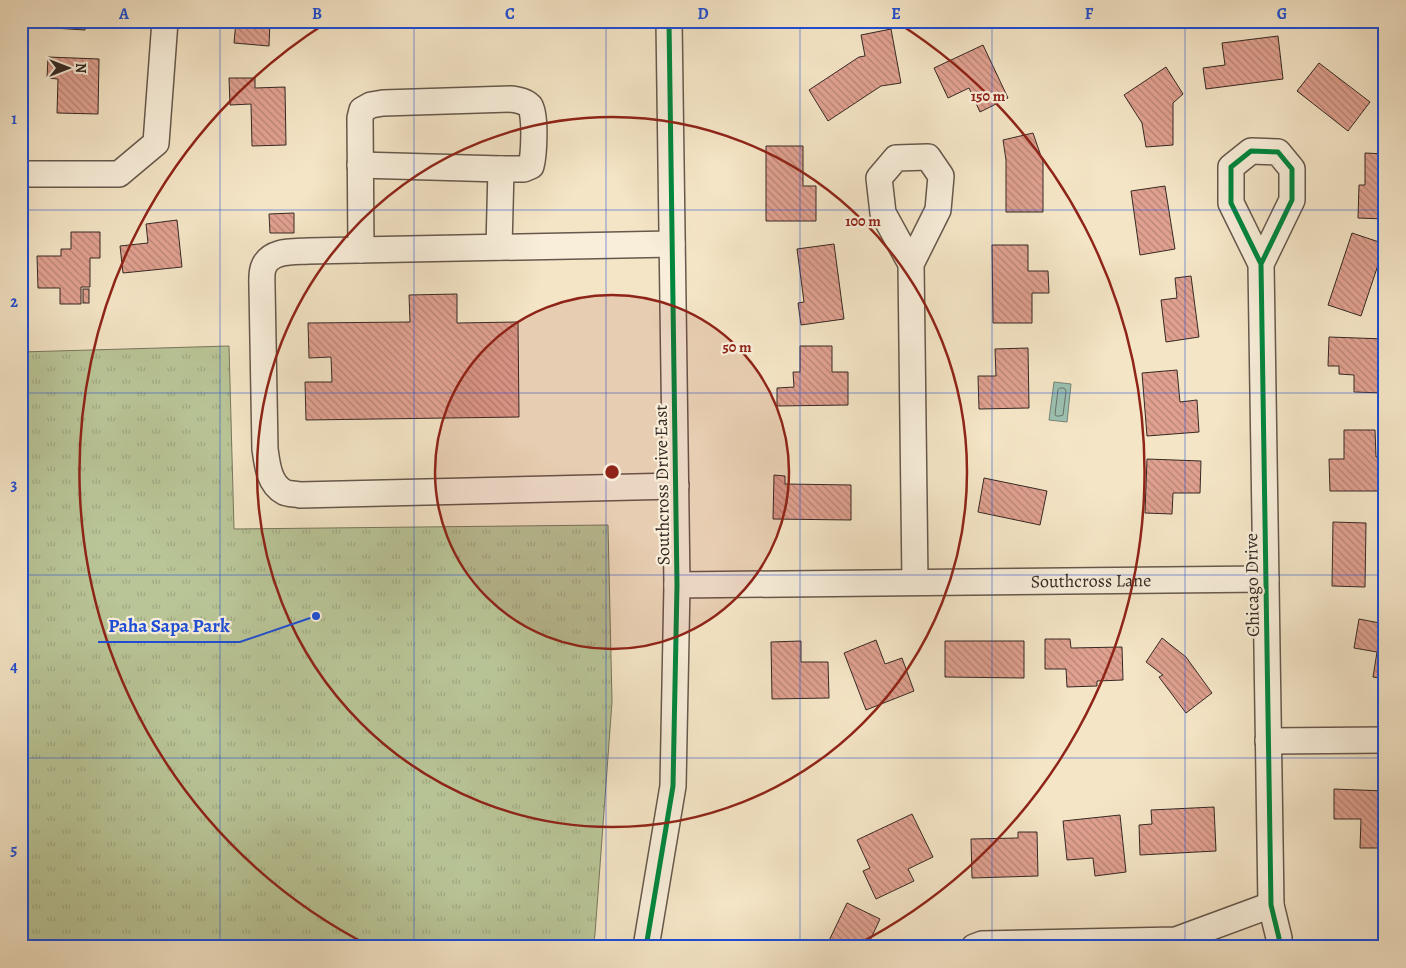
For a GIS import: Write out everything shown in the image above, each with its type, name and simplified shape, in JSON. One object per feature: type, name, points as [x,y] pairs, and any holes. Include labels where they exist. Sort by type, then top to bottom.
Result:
[{"type":"street","points":[[21,174],[119,174],[156,142],[165,21]]},
{"type":"street","name":"Southcross Drive East","points":[[646,947],[673,786],[677,585],[669,21]]},
{"type":"street","points":[[360,165],[524,169],[531,166],[533,158],[533,118],[529,105],[523,101],[512,99],[382,103],[371,105],[362,110],[360,118],[360,165],[361,250]]},
{"type":"street","points":[[499,247],[501,169]]},
{"type":"street","points":[[672,244],[280,253],[268,260],[263,267],[262,287],[265,449],[273,482],[284,492],[300,495],[676,486]]},
{"type":"street","points":[[911,264],[915,582]]},
{"type":"street","name":"Chicago Drive","points":[[1261,264],[1271,905],[1280,938],[1278,947]]},
{"type":"street","name":"Southcross Lane","points":[[677,585],[1266,579]]},
{"type":"street","points":[[1268,741],[1385,740]]},
{"type":"street","points":[[974,947],[982,944],[1177,943],[1271,905]]},
{"type":"green space","points":[[229,346],[234,529],[608,525],[612,702],[593,947],[21,947],[21,352]]},
{"type":"water","points":[[1054,382],[1071,384],[1067,422],[1049,420]]},
{"type":"building","points":[[53,21],[86,21],[85,30],[53,28]]},
{"type":"building","points":[[236,21],[270,21],[269,46],[234,43]]},
{"type":"building","points":[[891,29],[901,83],[881,86],[828,121],[809,90],[859,57],[865,56],[861,35]]},
{"type":"building","points":[[1278,36],[1283,79],[1206,89],[1203,68],[1225,65],[1222,43]]},
{"type":"building","points":[[983,45],[1008,98],[980,112],[969,88],[948,98],[934,68]]},
{"type":"building","points":[[48,57],[99,59],[98,114],[57,113],[58,79],[47,78]]},
{"type":"building","points":[[1319,63],[1370,102],[1348,131],[1297,91]]},
{"type":"building","points":[[1166,67],[1183,94],[1173,103],[1173,145],[1146,147],[1142,123],[1124,95]]},
{"type":"building","points":[[229,78],[255,78],[255,88],[285,87],[286,145],[252,146],[251,104],[230,105]]},
{"type":"building","points":[[1033,133],[1043,162],[1043,212],[1006,212],[1006,160],[1003,140]]},
{"type":"building","points":[[766,146],[803,146],[803,186],[816,186],[816,221],[766,221]]},
{"type":"building","points":[[1365,153],[1385,154],[1385,219],[1358,218],[1359,185],[1365,185]]},
{"type":"building","points":[[1165,186],[1175,249],[1140,255],[1131,191]]},
{"type":"building","points":[[294,213],[294,233],[270,233],[269,214]]},
{"type":"building","points":[[177,220],[182,267],[123,273],[120,246],[148,243],[146,224]]},
{"type":"building","points":[[71,232],[100,232],[100,258],[90,258],[90,287],[81,287],[81,304],[60,304],[60,288],[38,288],[37,256],[61,256],[61,249],[71,249]]},
{"type":"building","points":[[1352,233],[1385,244],[1361,316],[1328,305]]},
{"type":"building","points":[[834,244],[844,319],[801,325],[798,303],[804,302],[797,249]]},
{"type":"building","points":[[992,245],[1028,245],[1028,271],[1048,271],[1049,293],[1032,293],[1032,323],[993,323]]},
{"type":"building","points":[[1191,276],[1199,337],[1166,342],[1161,300],[1177,298],[1175,278]]},
{"type":"building","points":[[83,289],[89,289],[89,303],[83,303]]},
{"type":"building","points":[[457,294],[457,323],[518,322],[519,417],[306,420],[305,382],[332,382],[331,357],[309,358],[308,323],[410,322],[409,295]]},
{"type":"building","points":[[1329,337],[1385,339],[1385,393],[1354,392],[1354,375],[1339,374],[1339,366],[1328,366]]},
{"type":"building","points":[[800,346],[832,346],[832,372],[848,372],[848,405],[777,406],[777,388],[794,387],[793,372],[800,372]]},
{"type":"building","points":[[1028,348],[1029,408],[979,409],[978,376],[996,376],[995,349]]},
{"type":"building","points":[[1177,370],[1180,402],[1197,400],[1199,432],[1147,436],[1142,373]]},
{"type":"building","points":[[1344,430],[1375,430],[1376,457],[1383,457],[1384,491],[1330,491],[1329,459],[1344,459]]},
{"type":"building","points":[[1147,459],[1201,461],[1200,493],[1173,493],[1172,514],[1145,513]]},
{"type":"building","points":[[774,475],[785,476],[785,484],[851,485],[851,520],[773,519]]},
{"type":"building","points":[[984,478],[1047,491],[1040,525],[978,512]]},
{"type":"building","points":[[1333,522],[1366,523],[1365,587],[1332,586]]},
{"type":"building","points":[[1359,619],[1385,624],[1385,679],[1373,677],[1377,652],[1354,648]]},
{"type":"building","points":[[1162,638],[1186,657],[1212,693],[1186,713],[1159,677],[1163,675],[1146,662]]},
{"type":"building","points":[[1045,639],[1070,639],[1071,648],[1122,647],[1123,680],[1097,681],[1097,686],[1067,687],[1066,669],[1045,669]]},
{"type":"building","points":[[876,640],[885,664],[902,658],[914,691],[866,710],[844,653]]},
{"type":"building","points":[[801,641],[801,662],[828,662],[829,698],[772,699],[771,642]]},
{"type":"building","points":[[945,641],[1024,641],[1024,678],[945,677]]},
{"type":"building","points":[[1334,789],[1385,791],[1385,848],[1360,848],[1361,819],[1334,819]]},
{"type":"building","points":[[1214,807],[1216,851],[1140,855],[1139,825],[1152,824],[1151,810]]},
{"type":"building","points":[[912,814],[933,857],[908,869],[914,881],[876,899],[863,871],[870,868],[857,840]]},
{"type":"building","points":[[1120,815],[1126,872],[1095,876],[1093,858],[1067,860],[1063,821]]},
{"type":"building","points":[[1018,832],[1037,832],[1038,876],[972,878],[971,839],[1018,838]]},
{"type":"building","points":[[847,903],[880,919],[867,947],[826,947]]},
{"type":"cycle path","points":[[646,947],[673,786],[677,585],[669,21]]},
{"type":"cycle path","points":[[1261,264],[1231,203],[1231,167],[1251,151],[1278,152],[1292,169],[1292,200],[1261,264],[1271,905],[1279,938],[1278,947]]},
{"type":"place","name":"Paha Sapa Park","points":[[316,616]]}]
